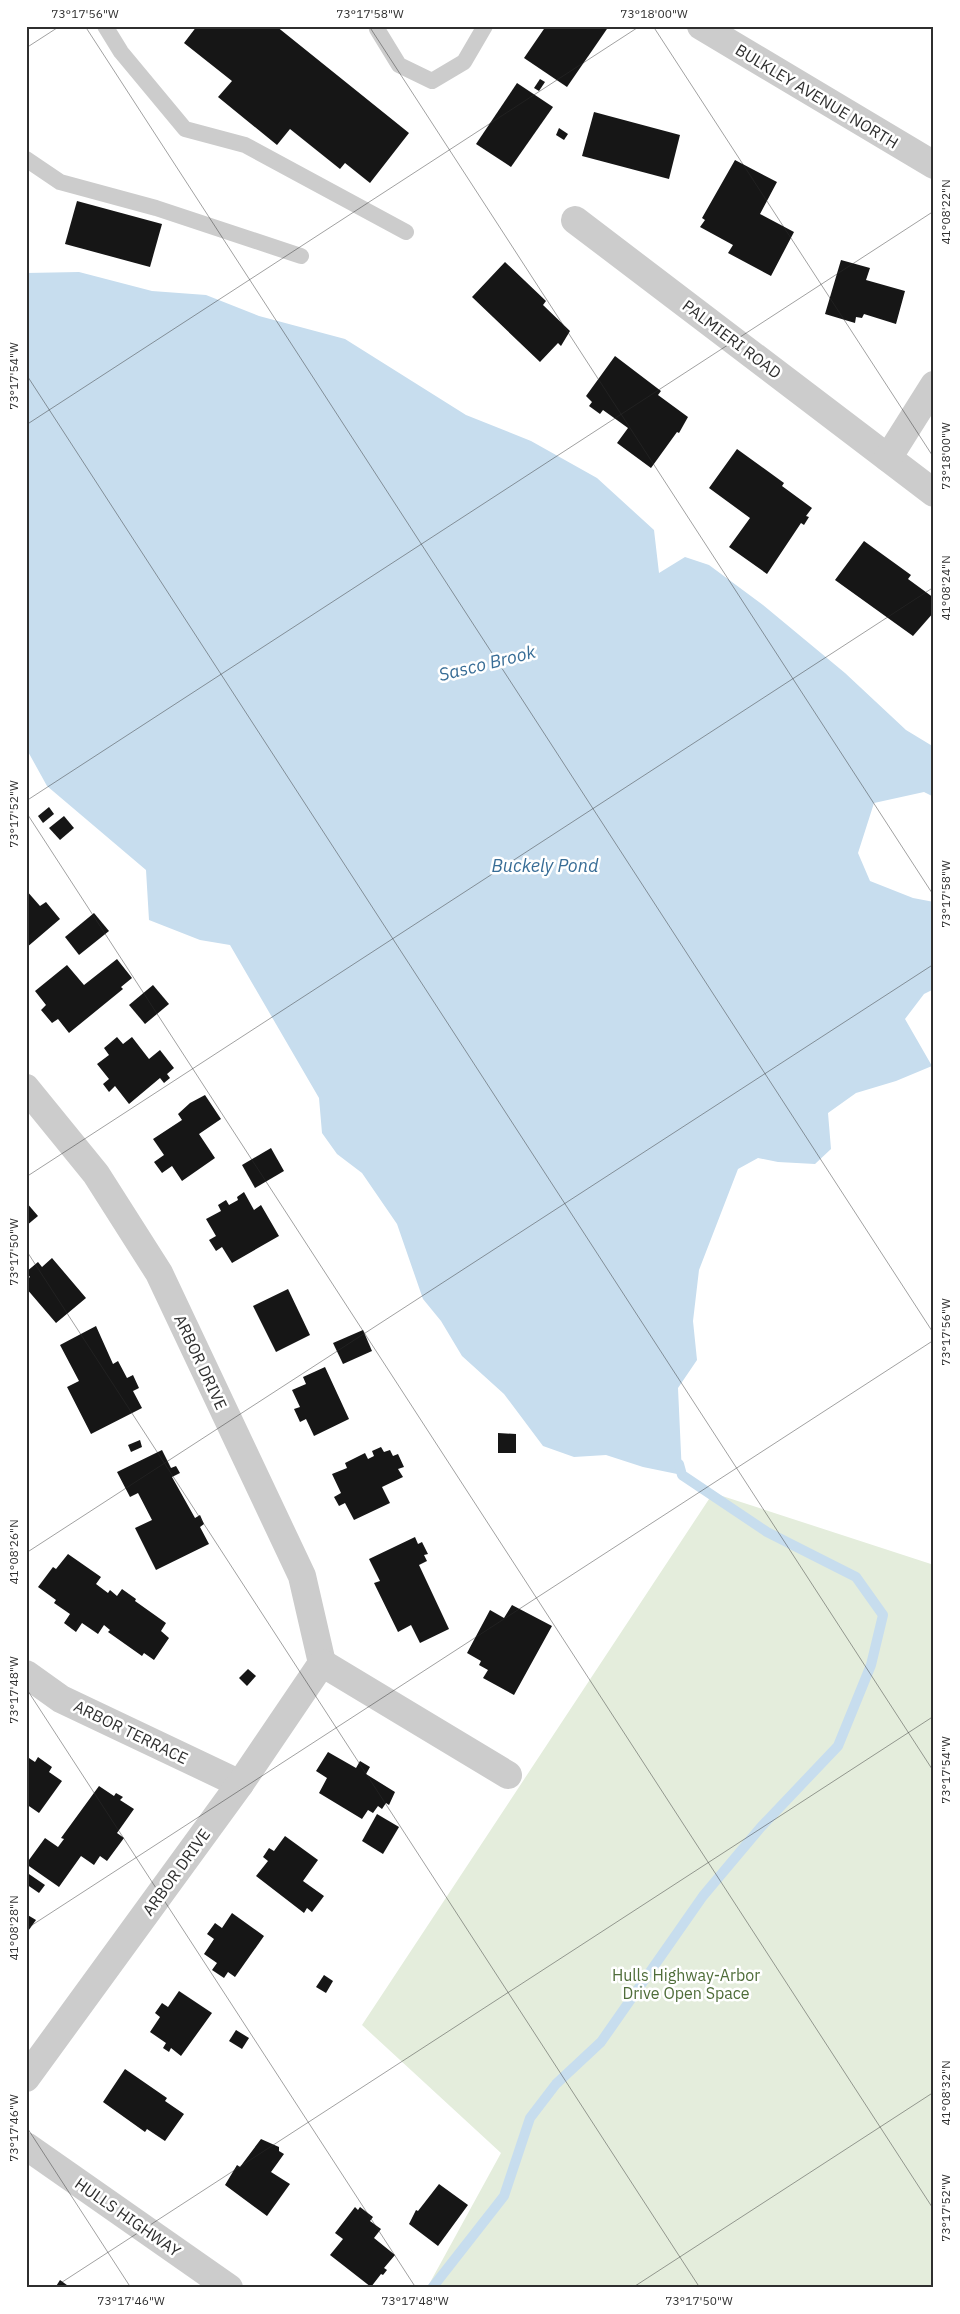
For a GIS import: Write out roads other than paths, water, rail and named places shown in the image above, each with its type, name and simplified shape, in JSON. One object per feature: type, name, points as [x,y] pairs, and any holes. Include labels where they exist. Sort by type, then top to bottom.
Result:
[{"type":"street","name":"BULKLEY AVENUE NORTH","points":[[700,26],[934,166]]},
{"type":"street","name":"PALMIERI ROAD","points":[[575,220],[934,493]]},
{"type":"street","points":[[888,458],[934,386]]},
{"type":"street","name":"ARBOR DRIVE","points":[[26,1088],[96,1174],[159,1273],[302,1576],[322,1663],[240,1784],[26,2078]]},
{"type":"street","points":[[322,1663],[508,1775]]},
{"type":"street","name":"ARBOR TERRACE","points":[[26,1674],[61,1698],[240,1784]]},
{"type":"street","name":"HULLS HIGHWAY","points":[[26,2146],[229,2288]]},
{"type":"lane","points":[[105,26],[121,52],[184,129],[245,145],[406,232]]},
{"type":"lane","points":[[379,26],[377,29],[399,65],[432,81],[464,62],[485,26]]},
{"type":"lane","points":[[26,159],[60,182],[156,208],[301,256]]},
{"type":"water","name":"Buckely Pond","points":[[79,272],[152,291],[206,295],[259,316],[345,339],[466,415],[531,441],[597,478],[654,530],[659,573],[685,557],[709,565],[763,605],[845,673],[906,730],[934,747],[934,797],[924,792],[874,803],[858,853],[870,881],[913,898],[934,902],[934,989],[924,994],[905,1019],[932,1066],[896,1081],[856,1093],[828,1113],[831,1149],[815,1164],[778,1162],[758,1158],[738,1169],[699,1270],[693,1321],[697,1360],[678,1388],[682,1475],[643,1467],[606,1455],[574,1457],[543,1446],[504,1394],[462,1356],[441,1321],[423,1299],[397,1224],[362,1173],[337,1154],[322,1133],[319,1098],[230,945],[200,940],[149,920],[146,870],[47,786],[26,748],[26,273]]},
{"type":"waterway","points":[[432,2288],[504,2196],[530,2118],[556,2084],[601,2042],[703,1896],[761,1827],[838,1746],[871,1665],[883,1615],[856,1577],[767,1532],[682,1475],[679,1464]]},
{"type":"water label","name":"Sasco Brook","points":[[487,663]]},
{"type":"park label","name":"Hulls Highway-Arbor Drive Open Space","points":[[686,1984]]}]
